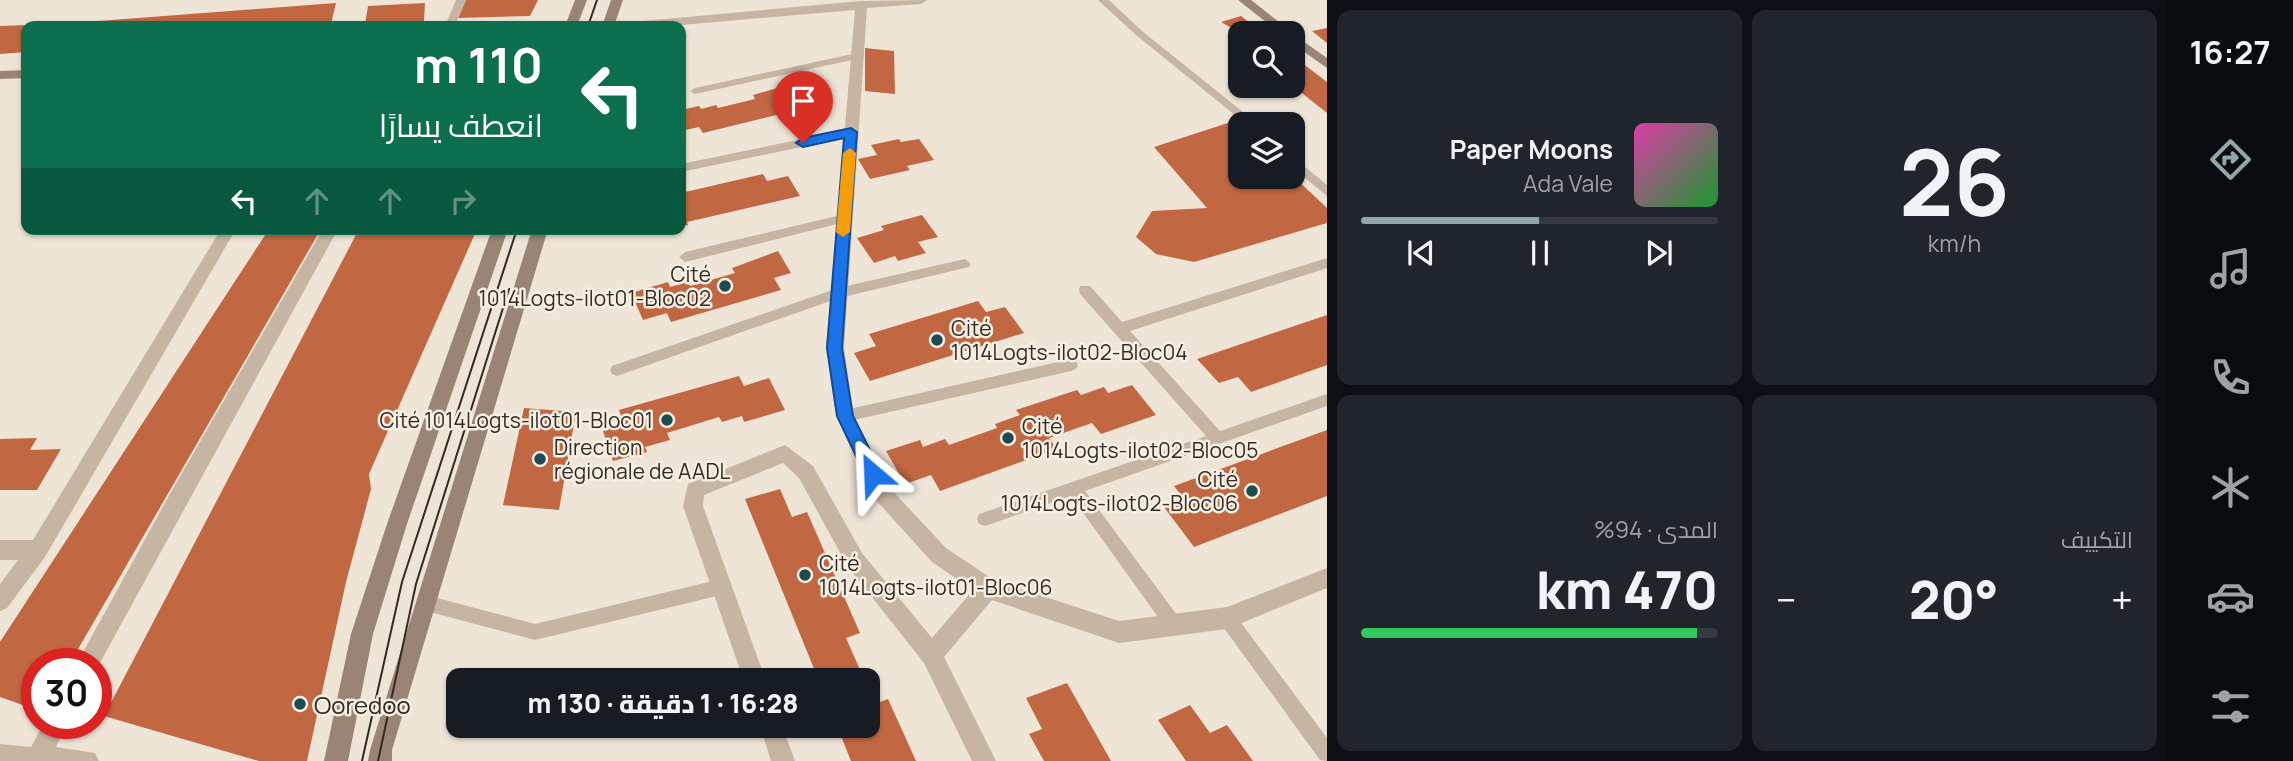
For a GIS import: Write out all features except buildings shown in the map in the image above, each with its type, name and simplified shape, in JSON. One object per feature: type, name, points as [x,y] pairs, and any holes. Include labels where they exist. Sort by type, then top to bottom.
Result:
[{"type":"street","points":[[573,21],[581,0]]},
{"type":"street","points":[[610,21],[617,0]]},
{"type":"street","points":[[686,21],[921,0]]},
{"type":"street","points":[[1244,0],[1271,21]]},
{"type":"street","points":[[861,5],[835,348],[845,416],[883,493],[939,555],[988,588],[1119,632],[1227,618],[1327,578]]},
{"type":"street","points":[[1305,47],[1327,64]]},
{"type":"street","points":[[0,75],[21,74]]},
{"type":"street","points":[[0,601],[38,550],[225,235]]},
{"type":"street","points":[[96,648],[328,235]]},
{"type":"street","points":[[336,761],[362,634],[397,524],[498,235]]},
{"type":"street","points":[[380,761],[538,235]]},
{"type":"street","points":[[750,668],[693,506],[695,490],[785,453],[806,472],[855,560],[932,655],[984,761]]},
{"type":"street","points":[[0,550],[38,550]]},
{"type":"street","points":[[932,655],[988,588]]},
{"type":"street","points":[[775,738],[783,761]]},
{"type":"street","points":[[36,759],[47,739]]},
{"type":"street","points":[[0,756],[19,760],[65,757],[87,761]]},
{"type":"lane","points":[[452,21],[461,0]]},
{"type":"lane","points":[[1103,0],[1139,33],[1238,112]]},
{"type":"lane","points":[[695,91],[857,56]]},
{"type":"lane","points":[[686,167],[851,132]]},
{"type":"lane","points":[[1305,172],[1327,192]]},
{"type":"lane","points":[[685,257],[845,218]]},
{"type":"lane","points":[[1118,329],[1327,263]]},
{"type":"lane","points":[[617,370],[838,293],[965,264]]},
{"type":"lane","points":[[1085,290],[1217,438]]},
{"type":"lane","points":[[845,416],[1071,365]]},
{"type":"lane","points":[[985,519],[1327,400]]},
{"type":"lane","points":[[1074,488],[1174,625]]},
{"type":"lane","points":[[426,603],[535,632],[722,587]]},
{"type":"lane","points":[[1227,618],[1327,753]]},
{"type":"tram line","points":[[590,21],[597,0]]},
{"type":"tram line","points":[[362,761],[402,582],[515,235]]},
{"type":"tram line","points":[[378,761],[416,584],[509,289]]},
{"type":"slow traffic","points":[[843,232],[850,153]]},
{"type":"place","name":"Cité 1014Logts-ilot01-Bloc02","points":[[725,286]]},
{"type":"place","name":"Cité 1014Logts-ilot02-Bloc04","points":[[937,340]]},
{"type":"place","name":"Cité 1014Logts-ilot01-Bloc01","points":[[667,420]]},
{"type":"place","name":"Cité 1014Logts-ilot02-Bloc05","points":[[1008,438]]},
{"type":"place","name":"Direction régionale de AADL","points":[[540,459]]},
{"type":"place","name":"Cité 1014Logts-ilot02-Bloc06","points":[[1252,491]]},
{"type":"place","name":"Cité 1014Logts-ilot01-Bloc06","points":[[805,575]]},
{"type":"place","name":"Ooredoo","points":[[300,704]]},
{"type":"route","points":[[803,143],[851,132],[835,348],[845,416],[873,474]]}]
